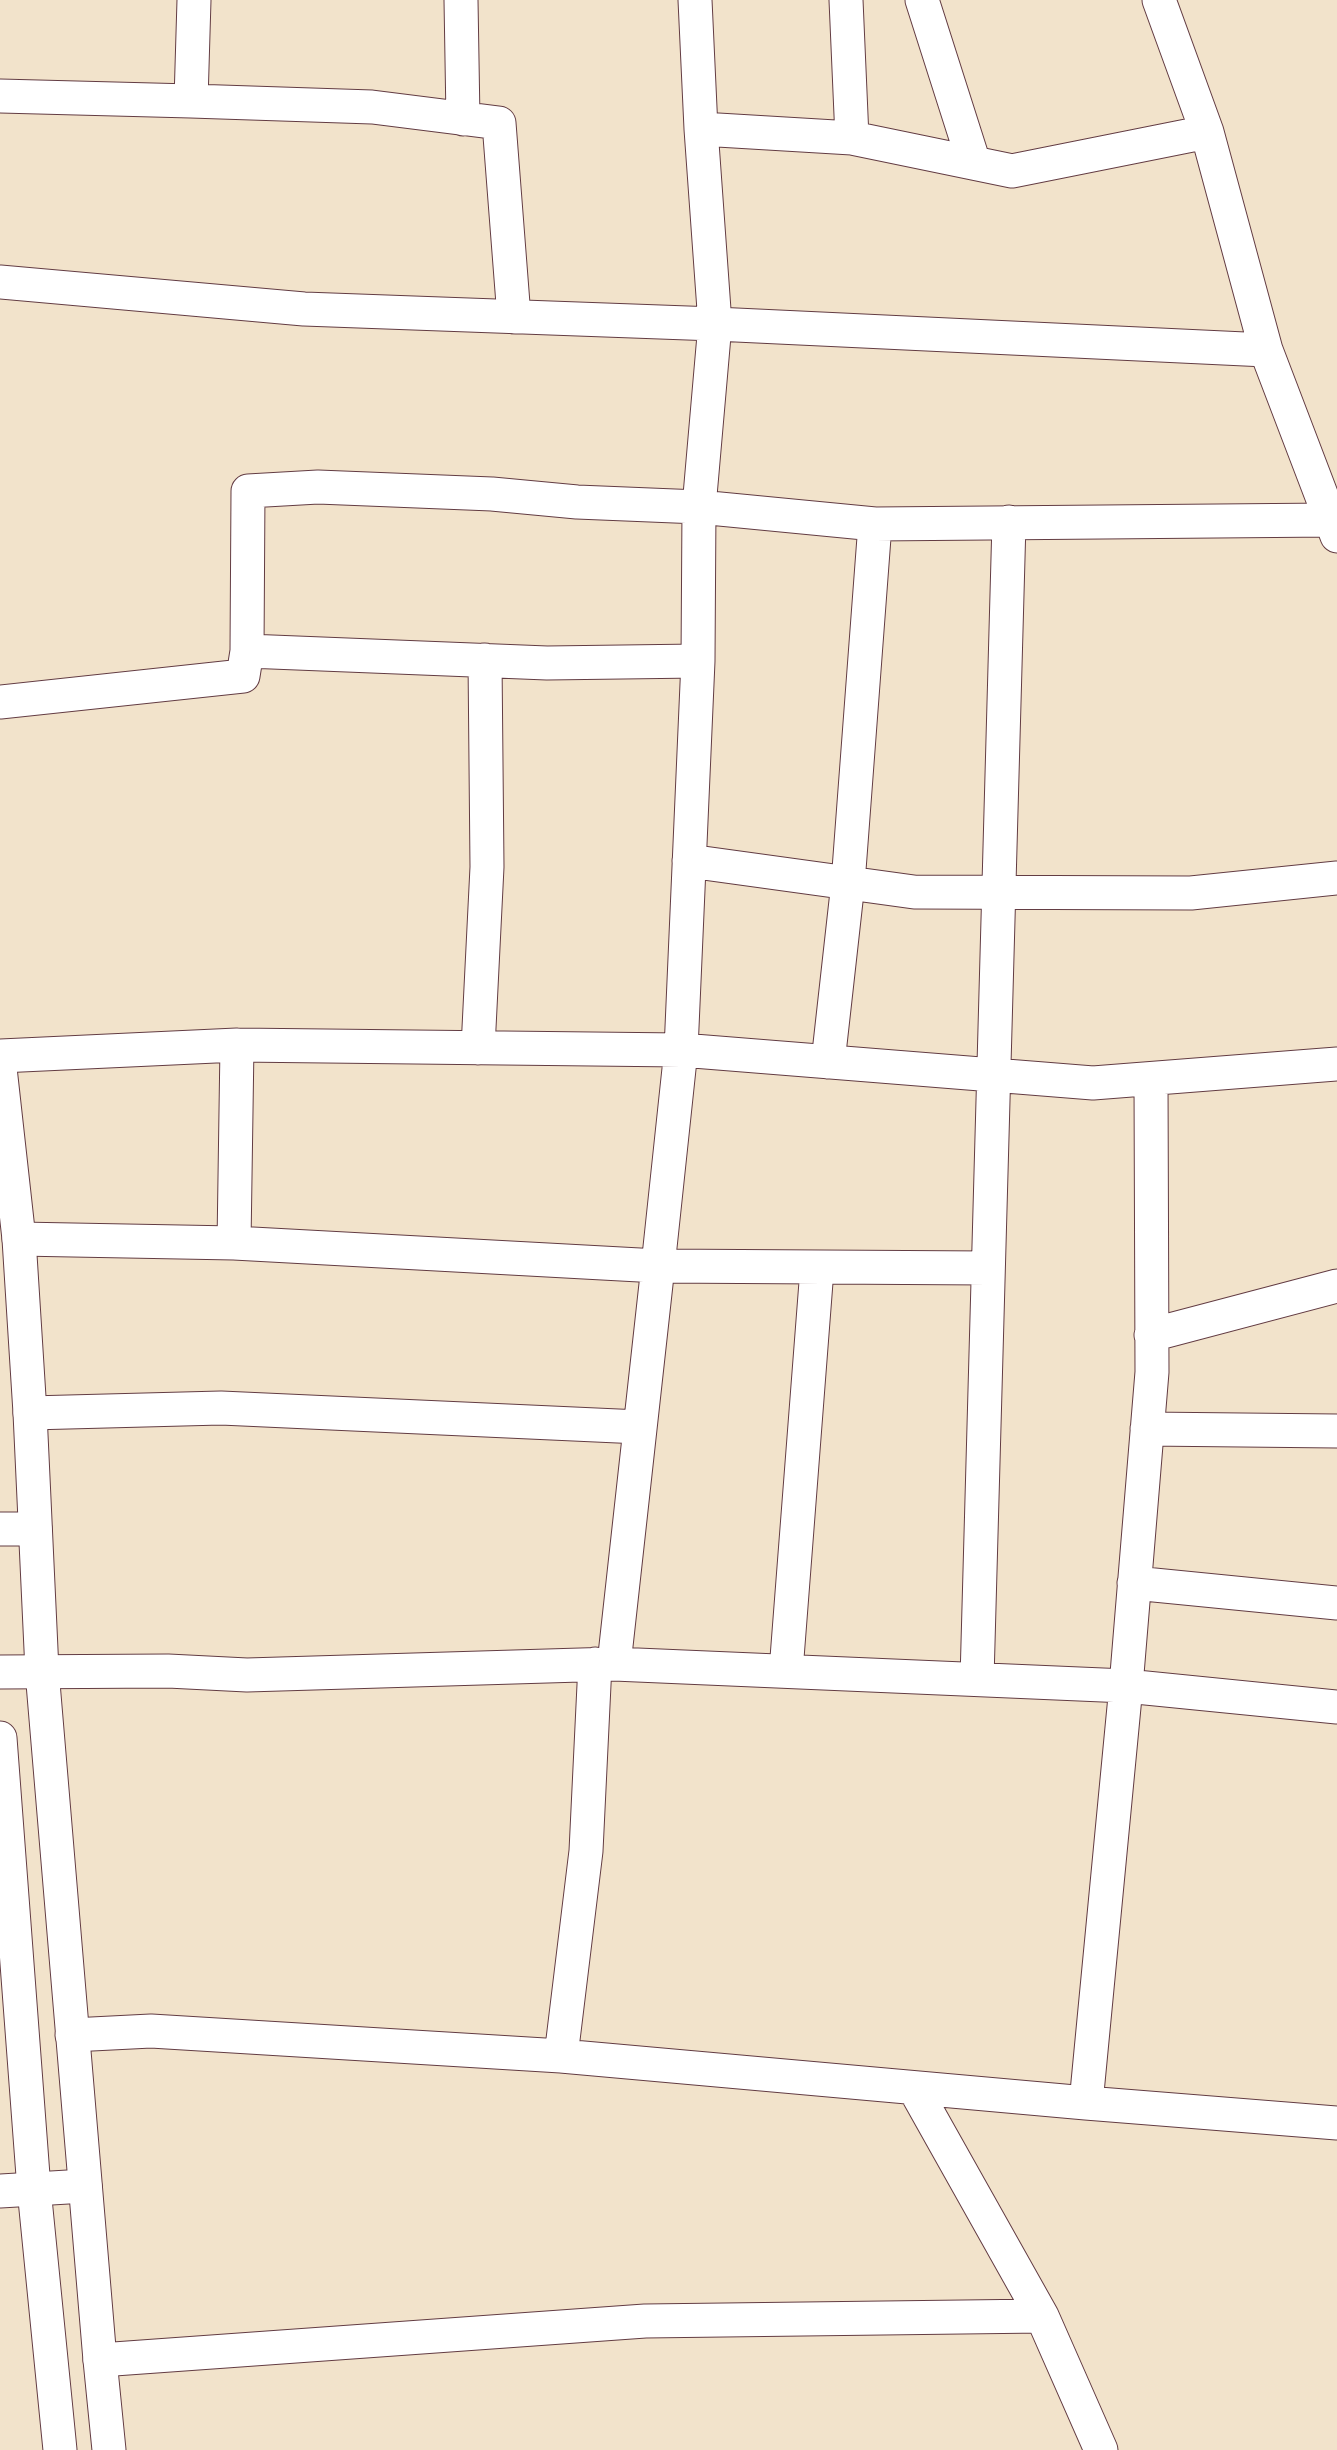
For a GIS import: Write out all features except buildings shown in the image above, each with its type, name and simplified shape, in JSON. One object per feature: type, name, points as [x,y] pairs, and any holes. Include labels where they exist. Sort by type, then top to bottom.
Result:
[{"type":"street","points":[[191,101],[194,0]]},
{"type":"street","points":[[461,0],[463,119]]},
{"type":"street","points":[[561,2056],[586,1851],[604,1664],[640,1427],[681,1050],[698,661],[699,507],[715,324],[701,129],[695,0]]},
{"type":"street","points":[[846,0],[852,138]]},
{"type":"street","points":[[922,0],[974,163]]},
{"type":"street","points":[[0,702],[243,676],[247,651],[249,490],[318,487],[492,494],[699,507],[875,524],[1009,522],[1334,528],[1266,350],[1207,132],[1159,0]]},
{"type":"street","points":[[0,96],[372,107],[499,123],[514,317]]},
{"type":"street","points":[[701,129],[852,138],[1012,171],[1207,132]]},
{"type":"street","points":[[0,282],[304,309],[715,324],[1266,350]]},
{"type":"street","points":[[977,1679],[1009,522]]},
{"type":"street","points":[[828,1062],[848,883],[875,524]]},
{"type":"street","points":[[247,651],[547,663],[698,661]]},
{"type":"street","points":[[478,1048],[487,867],[486,660]]},
{"type":"street","points":[[689,861],[914,892],[1191,893],[1337,878]]},
{"type":"street","points":[[234,1243],[237,1045]]},
{"type":"street","points":[[0,1056],[237,1045],[681,1050],[1093,1083],[1337,1064]]},
{"type":"street","points":[[0,1068],[19,1239],[42,1671],[109,2450]]},
{"type":"street","points":[[1086,2103],[1126,1686],[1152,1372],[1151,1078]]},
{"type":"street","points":[[19,1239],[234,1243],[658,1266],[817,1269],[988,1268]]},
{"type":"street","points":[[786,1671],[817,1269]]},
{"type":"street","points":[[1151,1335],[1337,1286]]},
{"type":"street","points":[[30,1413],[221,1408],[640,1427]]},
{"type":"street","points":[[1147,1429],[1337,1431]]},
{"type":"street","points":[[0,1529],[35,1530]]},
{"type":"street","points":[[1134,1583],[1337,1603]]},
{"type":"street","points":[[0,1671],[168,1671],[247,1675],[604,1664],[1126,1686],[1337,1707]]},
{"type":"street","points":[[0,1738],[34,2189],[60,2450]]},
{"type":"street","points":[[72,2035],[151,2031],[561,2056],[1337,2123]]},
{"type":"street","points":[[914,2088],[1042,2316],[1101,2450]]},
{"type":"street","points":[[0,2191],[85,2186]]},
{"type":"street","points":[[100,2360],[645,2321],[1042,2316]]}]
